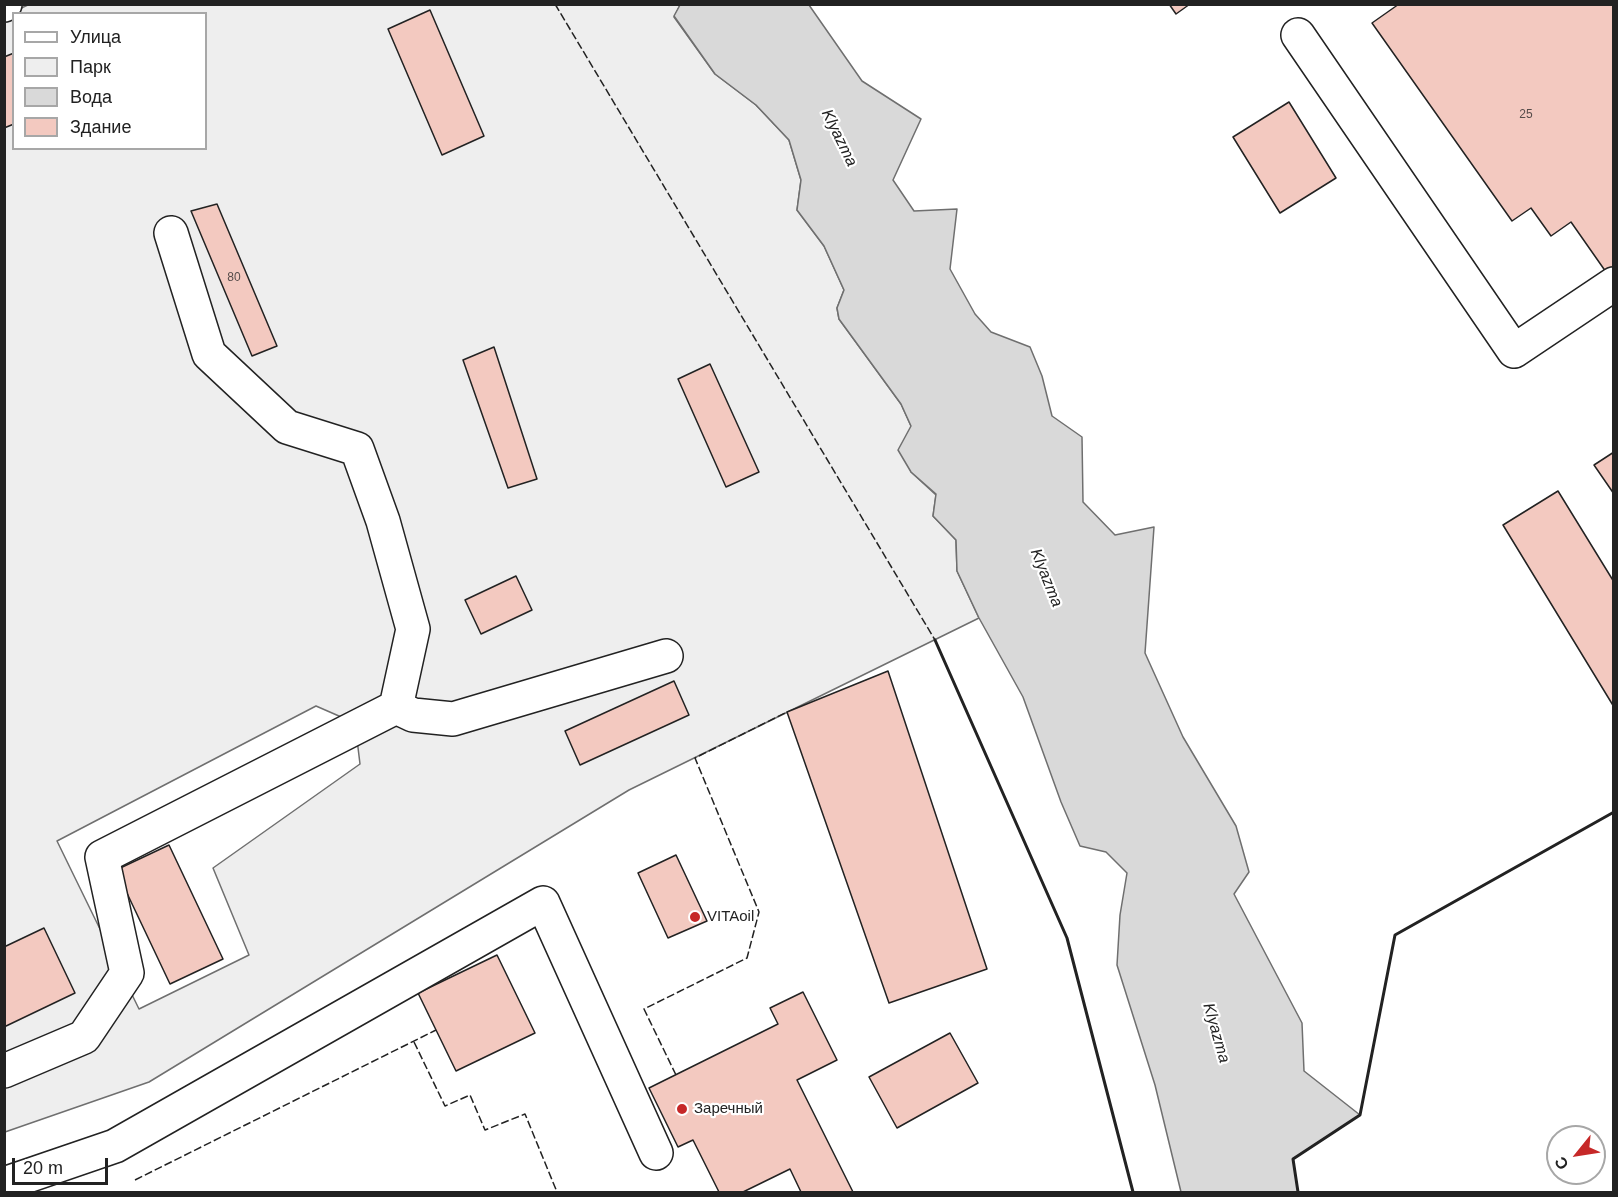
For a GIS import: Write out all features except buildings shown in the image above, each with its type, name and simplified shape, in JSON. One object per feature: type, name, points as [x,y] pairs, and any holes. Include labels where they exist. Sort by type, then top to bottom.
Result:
[{"type":"lane","points":[[1298,35],[1514,351],[1614,284]]},
{"type":"lane","points":[[171,233],[209,354],[287,427],[357,449],[383,521],[413,629],[396,707]]},
{"type":"lane","points":[[396,707],[413,715],[453,718],[666,656]]},
{"type":"lane","points":[[4,1071],[84,1037],[127,973],[102,857],[396,707]]},
{"type":"lane","points":[[4,1184],[115,1146],[543,903],[656,1153]]},
{"type":"green space","points":[[30,4],[680,5],[674,17],[715,74],[756,105],[789,140],[801,180],[797,210],[824,246],[844,290],[837,308],[839,319],[901,404],[911,426],[911,472],[936,495],[933,516],[956,540],[957,571],[979,618],[629,790],[149,1082],[5,1132],[4,16],[12,12],[12,150],[207,150],[207,12],[13,12]],"holes":[[[316,706],[355,723],[360,764],[213,868],[249,955],[139,1009],[57,841]]]},
{"type":"water","name":"Klyazma","points":[[680,5],[809,5],[862,81],[921,119],[893,180],[914,211],[957,209],[950,269],[975,314],[991,332],[1030,347],[1042,376],[1052,416],[1082,437],[1083,502],[1115,535],[1154,527],[1145,653],[1183,737],[1236,826],[1249,872],[1234,894],[1302,1023],[1304,1071],[1360,1115],[1293,1159],[1298,1192],[1181,1192],[1155,1085],[1117,965],[1120,915],[1127,873],[1106,852],[1080,846],[1061,802],[1023,697],[979,618],[957,571],[956,540],[933,516],[936,494],[911,472],[898,450],[911,426],[901,404],[839,319],[837,308],[844,290],[824,246],[797,210],[801,180],[789,140],[756,105],[715,74],[674,16]]},
{"type":"fence","points":[[555,4],[935,640]]},
{"type":"fence","points":[[676,1075],[644,1009],[747,958],[759,912],[695,758],[787,712]]},
{"type":"fence","points":[[135,1180],[436,1030]]},
{"type":"fence","points":[[414,1042],[445,1106],[470,1095],[485,1130],[525,1114],[557,1192]]},
{"type":"wall","points":[[935,640],[1067,938],[1133,1192]]},
{"type":"wall","points":[[1298,1192],[1293,1159],[1360,1115],[1395,935],[1614,812]]},
{"type":"place","name":"VITAoil","points":[[695,917]]},
{"type":"place","name":"Заречный","points":[[682,1109]]}]
